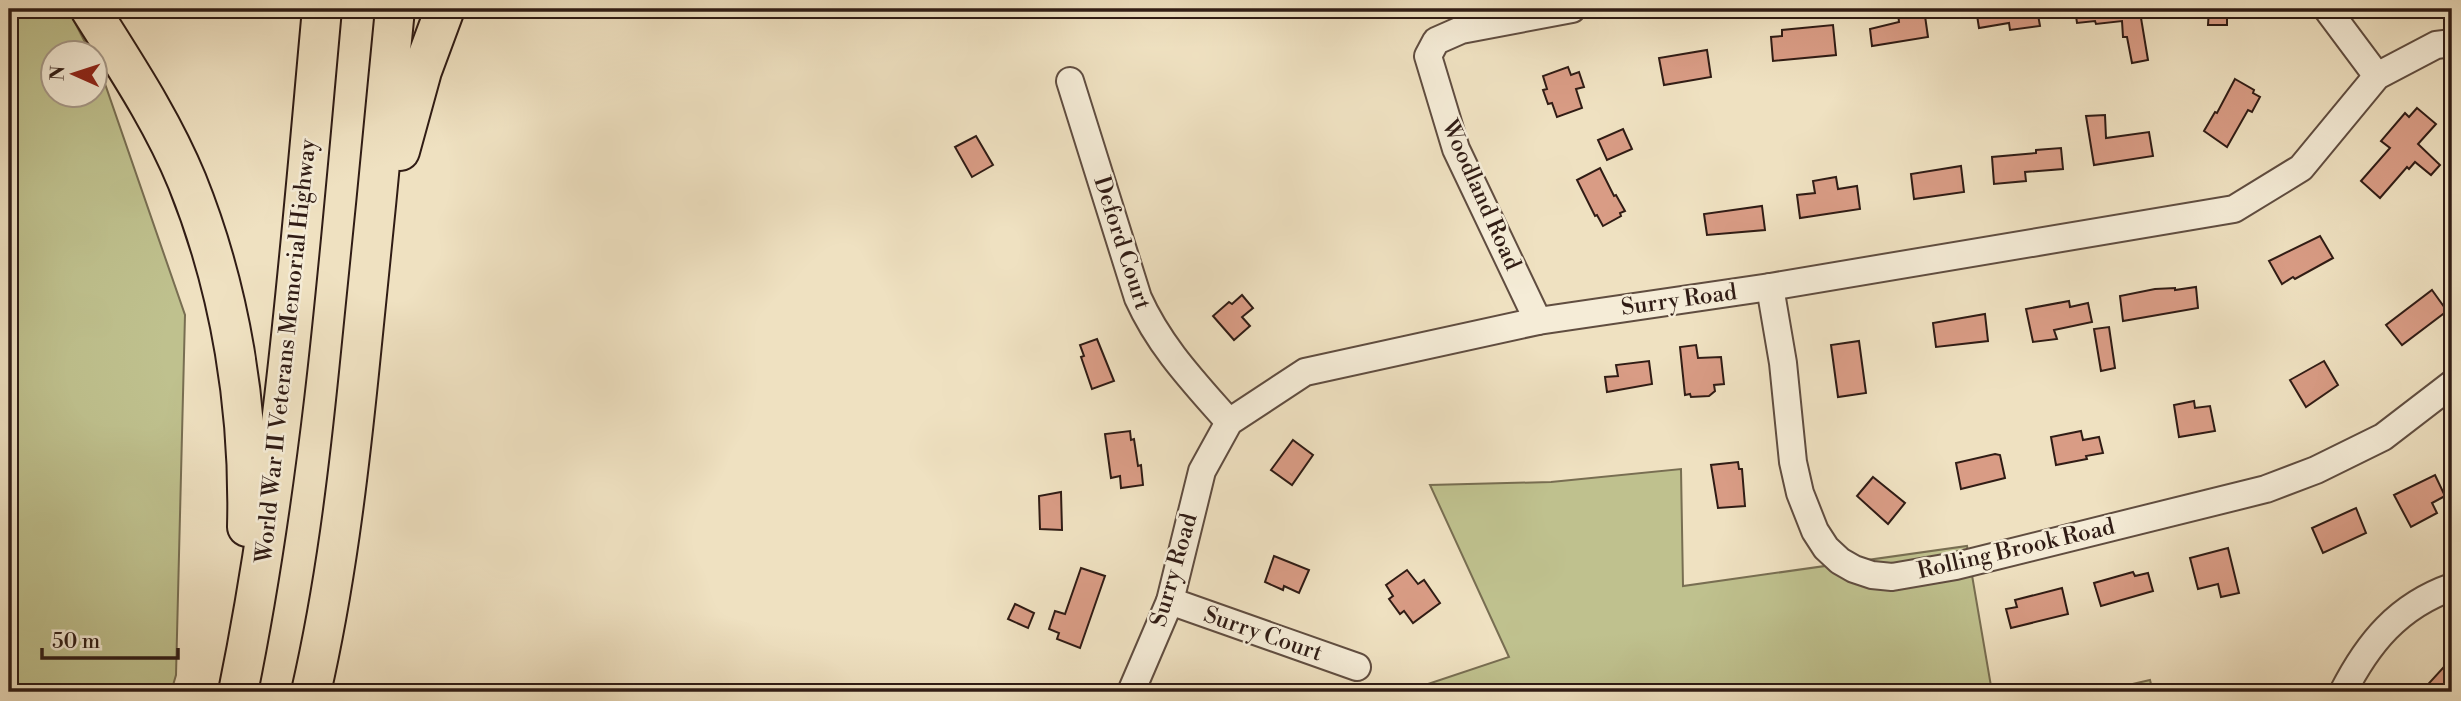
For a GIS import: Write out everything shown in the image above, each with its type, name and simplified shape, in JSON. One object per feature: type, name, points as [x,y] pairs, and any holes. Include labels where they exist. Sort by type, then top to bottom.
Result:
[{"type":"highway","points":[[90,9],[143,95],[176,157],[208,242],[222,291],[235,352],[245,426],[248,485],[246,568],[256,604]]},
{"type":"highway","name":"World War II Veterans Memorial Highway","points":[[238,692],[256,604],[290,348],[322,9]]},
{"type":"highway","points":[[311,692],[345,502],[395,9]]},
{"type":"highway","points":[[372,251],[422,71],[445,9]]},
{"type":"street","name":"Woodland Road","points":[[1538,321],[1455,149],[1428,56],[1436,41],[1461,30],[1572,9]]},
{"type":"street","points":[[2327,9],[2377,76],[2437,45],[2452,43]]},
{"type":"street","name":"Surry Road","points":[[1131,692],[1170,601],[1202,471],[1229,422],[1305,372],[1538,321],[1770,287],[2234,209],[2301,168],[2377,76]]},
{"type":"street","name":"Deford Court","points":[[1070,81],[1138,298],[1150,324],[1166,349],[1229,422]]},
{"type":"street","name":"Rolling Brook Road","points":[[1770,287],[1783,363],[1793,462],[1800,493],[1815,531],[1826,548],[1840,561],[1872,575],[1892,576],[1956,566],[2266,489],[2316,470],[2383,437],[2452,384]]},
{"type":"street","points":[[2343,692],[2358,663],[2380,634],[2419,603],[2452,587]]},
{"type":"street","name":"Surry Court","points":[[1170,601],[1357,667]]},
{"type":"green space","points":[[9,9],[68,9],[83,38],[38,38],[38,108],[108,108],[108,93],[185,315],[176,675],[171,692],[9,692]]},
{"type":"green space","points":[[1681,469],[1683,586],[1967,546],[1992,692],[1404,692],[1509,657],[1430,485],[1551,482]]},
{"type":"green space","points":[[2150,680],[2153,692],[2098,692]]},
{"type":"building","points":[[1924,9],[1928,37],[1872,46],[1870,29],[1899,22],[1898,13]]},
{"type":"building","points":[[1976,9],[2037,9],[2040,26],[2010,30],[2009,23],[1979,28]]},
{"type":"building","points":[[2075,9],[2143,9],[2144,18],[2141,18],[2148,60],[2132,63],[2127,37],[2123,37],[2122,21],[2077,23]]},
{"type":"building","points":[[2209,9],[2227,9],[2227,25],[2208,25]]},
{"type":"building","points":[[1833,25],[1836,55],[1773,61],[1771,37],[1782,36],[1782,30]]},
{"type":"building","points":[[1707,50],[1711,77],[1664,85],[1659,58]]},
{"type":"building","points":[[1568,67],[1571,75],[1579,72],[1584,87],[1576,89],[1582,108],[1557,117],[1543,90],[1547,89],[1543,76]]},
{"type":"building","points":[[2235,79],[2254,90],[2253,93],[2260,97],[2252,112],[2248,110],[2227,147],[2204,131]]},
{"type":"building","points":[[2417,108],[2436,124],[2418,144],[2440,165],[2431,175],[2415,162],[2409,169],[2407,167],[2380,198],[2361,181],[2390,148],[2381,141],[2405,113],[2409,117]]},
{"type":"building","points":[[2105,115],[2106,138],[2149,132],[2153,156],[2094,165],[2086,116]]},
{"type":"building","points":[[1623,129],[1632,149],[1607,160],[1598,140]]},
{"type":"building","points":[[976,136],[993,165],[972,177],[955,147]]},
{"type":"building","points":[[2061,148],[2063,169],[2025,172],[2026,181],[1994,184],[1992,157]]},
{"type":"building","points":[[1961,166],[1964,192],[1914,199],[1911,174]]},
{"type":"building","points":[[1600,168],[1625,211],[1603,226],[1577,180]]},
{"type":"building","points":[[1836,177],[1838,189],[1857,186],[1860,209],[1800,218],[1797,195],[1815,193],[1813,181]]},
{"type":"building","points":[[1762,206],[1765,230],[1707,235],[1704,214]]},
{"type":"building","points":[[2320,236],[2333,258],[2282,284],[2269,261]]},
{"type":"building","points":[[2196,287],[2198,308],[2123,321],[2120,296],[2155,289]]},
{"type":"building","points":[[2432,290],[2447,311],[2402,345],[2386,325]]},
{"type":"building","points":[[1242,295],[1253,308],[1242,317],[1250,326],[1234,340],[1213,316]]},
{"type":"building","points":[[2069,301],[2070,307],[2088,303],[2092,322],[2054,330],[2057,339],[2033,342],[2026,309]]},
{"type":"building","points":[[1985,314],[1988,341],[1936,347],[1933,323]]},
{"type":"building","points":[[2109,327],[2115,368],[2101,371],[2094,329]]},
{"type":"building","points":[[1097,339],[1114,381],[1092,389],[1081,357],[1084,356],[1080,345]]},
{"type":"building","points":[[1859,341],[1866,393],[1838,397],[1831,345]]},
{"type":"building","points":[[1696,345],[1698,358],[1721,357],[1724,384],[1714,385],[1715,391],[1709,396],[1685,395],[1680,347]]},
{"type":"building","points":[[1649,361],[1652,384],[1607,392],[1605,377],[1618,376],[1616,365]]},
{"type":"building","points":[[2324,361],[2338,385],[2306,407],[2290,380]]},
{"type":"building","points":[[2194,401],[2195,408],[2210,406],[2215,431],[2179,437],[2174,405]]},
{"type":"building","points":[[1130,431],[1131,440],[1134,439],[1138,466],[1141,465],[1143,485],[1121,488],[1120,476],[1111,478],[1105,434]]},
{"type":"building","points":[[2081,431],[2083,440],[2099,437],[2103,453],[2056,465],[2051,437]]},
{"type":"building","points":[[1293,440],[1313,455],[1292,485],[1271,470]]},
{"type":"building","points":[[2000,455],[2005,478],[1961,489],[1956,463]]},
{"type":"building","points":[[1738,462],[1739,469],[1742,469],[1745,506],[1718,508],[1711,465]]},
{"type":"building","points":[[2435,475],[2445,496],[2432,503],[2437,513],[2411,527],[2394,495]]},
{"type":"building","points":[[1873,477],[1905,503],[1888,524],[1857,496]]},
{"type":"building","points":[[1061,492],[1062,530],[1040,529],[1039,496]]},
{"type":"building","points":[[2356,508],[2366,533],[2323,553],[2312,528]]},
{"type":"building","points":[[2228,548],[2239,593],[2221,597],[2218,584],[2198,589],[2190,558]]},
{"type":"building","points":[[1274,556],[1309,570],[1299,593],[1265,582]]},
{"type":"building","points":[[1081,568],[1105,576],[1080,648],[1057,639],[1059,633],[1049,629],[1055,611],[1065,614]]},
{"type":"building","points":[[1407,570],[1418,584],[1424,580],[1440,603],[1413,623],[1404,611],[1400,614],[1389,599],[1393,596],[1386,585]]},
{"type":"building","points":[[2133,572],[2135,576],[2148,573],[2153,591],[2101,606],[2094,583]]},
{"type":"building","points":[[2062,588],[2068,614],[2011,628],[2006,609],[2017,607],[2015,600]]},
{"type":"building","points":[[1015,604],[1034,613],[1028,628],[1008,619]]},
{"type":"building","points":[[2452,658],[2452,692],[2421,692]]}]
